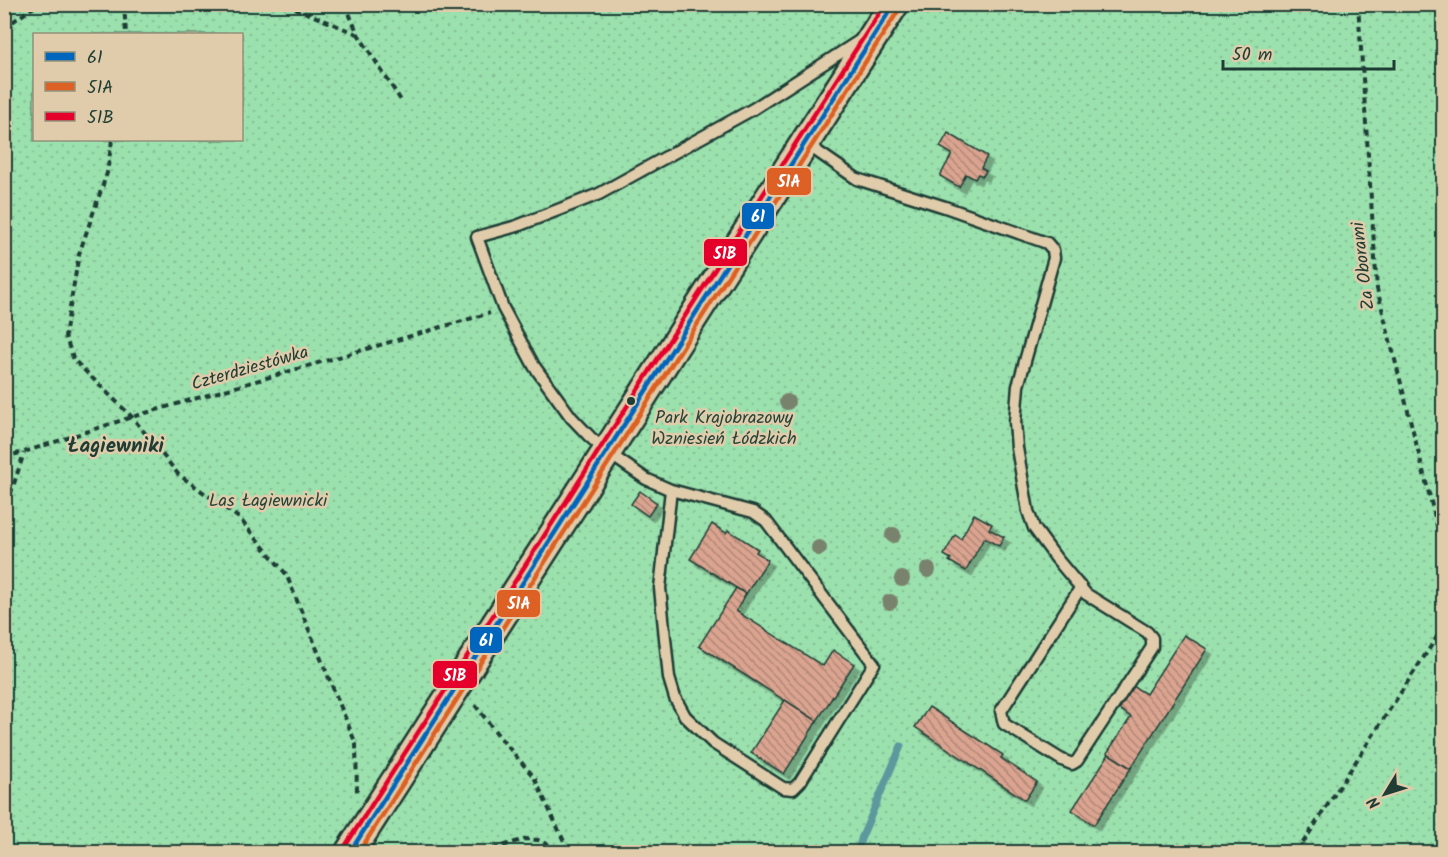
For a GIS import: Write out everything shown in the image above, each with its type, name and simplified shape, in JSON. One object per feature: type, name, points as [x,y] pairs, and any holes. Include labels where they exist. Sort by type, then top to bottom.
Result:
[{"type":"street","points":[[350,852],[894,4]]},
{"type":"lane","points":[[670,490],[660,588],[669,678],[675,698],[685,716],[713,743],[783,788],[793,789],[800,782],[874,664],[766,521],[753,512],[670,490],[646,479],[607,452],[571,417],[534,366],[503,308],[477,237],[517,226],[599,194],[753,109],[878,30]]},
{"type":"lane","points":[[805,143],[857,179],[1047,243],[1053,250],[1054,258],[1018,386],[1015,423],[1028,511],[1034,528],[1056,558],[1081,587],[1086,594],[1147,632],[1152,638],[1152,647],[1077,761],[1072,765],[1004,724],[1001,711],[1081,587]]},
{"type":"path","points":[[4,28],[38,4]]},
{"type":"path","points":[[124,4],[126,33]]},
{"type":"path","points":[[285,4],[358,34]]},
{"type":"path","points":[[345,4],[358,34],[402,102]]},
{"type":"path","name":"Za Oborami","points":[[1358,4],[1377,289],[1443,553]]},
{"type":"path","points":[[112,141],[107,173],[79,254],[65,336],[74,360],[132,417],[178,474],[239,518],[286,574],[356,744],[358,800]]},
{"type":"path","name":"Czterdziestówka","points":[[4,457],[503,308]]},
{"type":"path","points":[[4,514],[24,452]]},
{"type":"path","points":[[1297,852],[1443,626]]},
{"type":"path","points":[[458,684],[534,777],[568,852]]},
{"type":"path","points":[[483,852],[525,839],[538,840],[568,852]]},
{"type":"green space","name":"Park Krajobrazowy Wzniesień Łódzkich","points":[[5,5],[1443,5],[1443,852],[5,852]]},
{"type":"building","points":[[948,133],[987,156],[981,168],[986,171],[983,176],[978,174],[975,179],[966,174],[959,187],[940,176],[952,154],[940,147]]},
{"type":"building","points":[[640,491],[657,503],[648,516],[631,504]]},
{"type":"building","points":[[974,514],[992,524],[989,529],[1004,537],[999,546],[984,538],[966,571],[949,561],[951,559],[944,555],[955,535],[961,539]]},
{"type":"building","points":[[712,524],[726,533],[728,530],[758,549],[756,552],[768,560],[746,594],[690,559]]},
{"type":"building","points":[[736,588],[746,594],[736,611],[823,666],[833,650],[854,664],[817,721],[699,646]]},
{"type":"building","points":[[1184,635],[1207,649],[1131,768],[1107,753],[1131,717],[1119,709],[1133,686],[1146,694]]},
{"type":"building","points":[[785,700],[817,721],[784,774],[751,753]]},
{"type":"building","points":[[929,707],[1003,755],[1001,758],[1037,782],[1025,800],[915,727]]},
{"type":"building","points":[[1109,754],[1131,768],[1094,825],[1072,810]]},
{"type":"waterway","points":[[858,852],[861,839],[901,746]]},
{"type":"transit line","name":"51B","points":[[344,848],[885,4]]},
{"type":"transit line","name":"61","points":[[350,852],[894,4]]},
{"type":"transit line","name":"51A","points":[[359,852],[900,8]]},
{"type":"district","name":"Łagiewniki","points":[[116,446]]},
{"type":"park label","name":"Las Łagiewnicki","points":[[268,501]]}]
